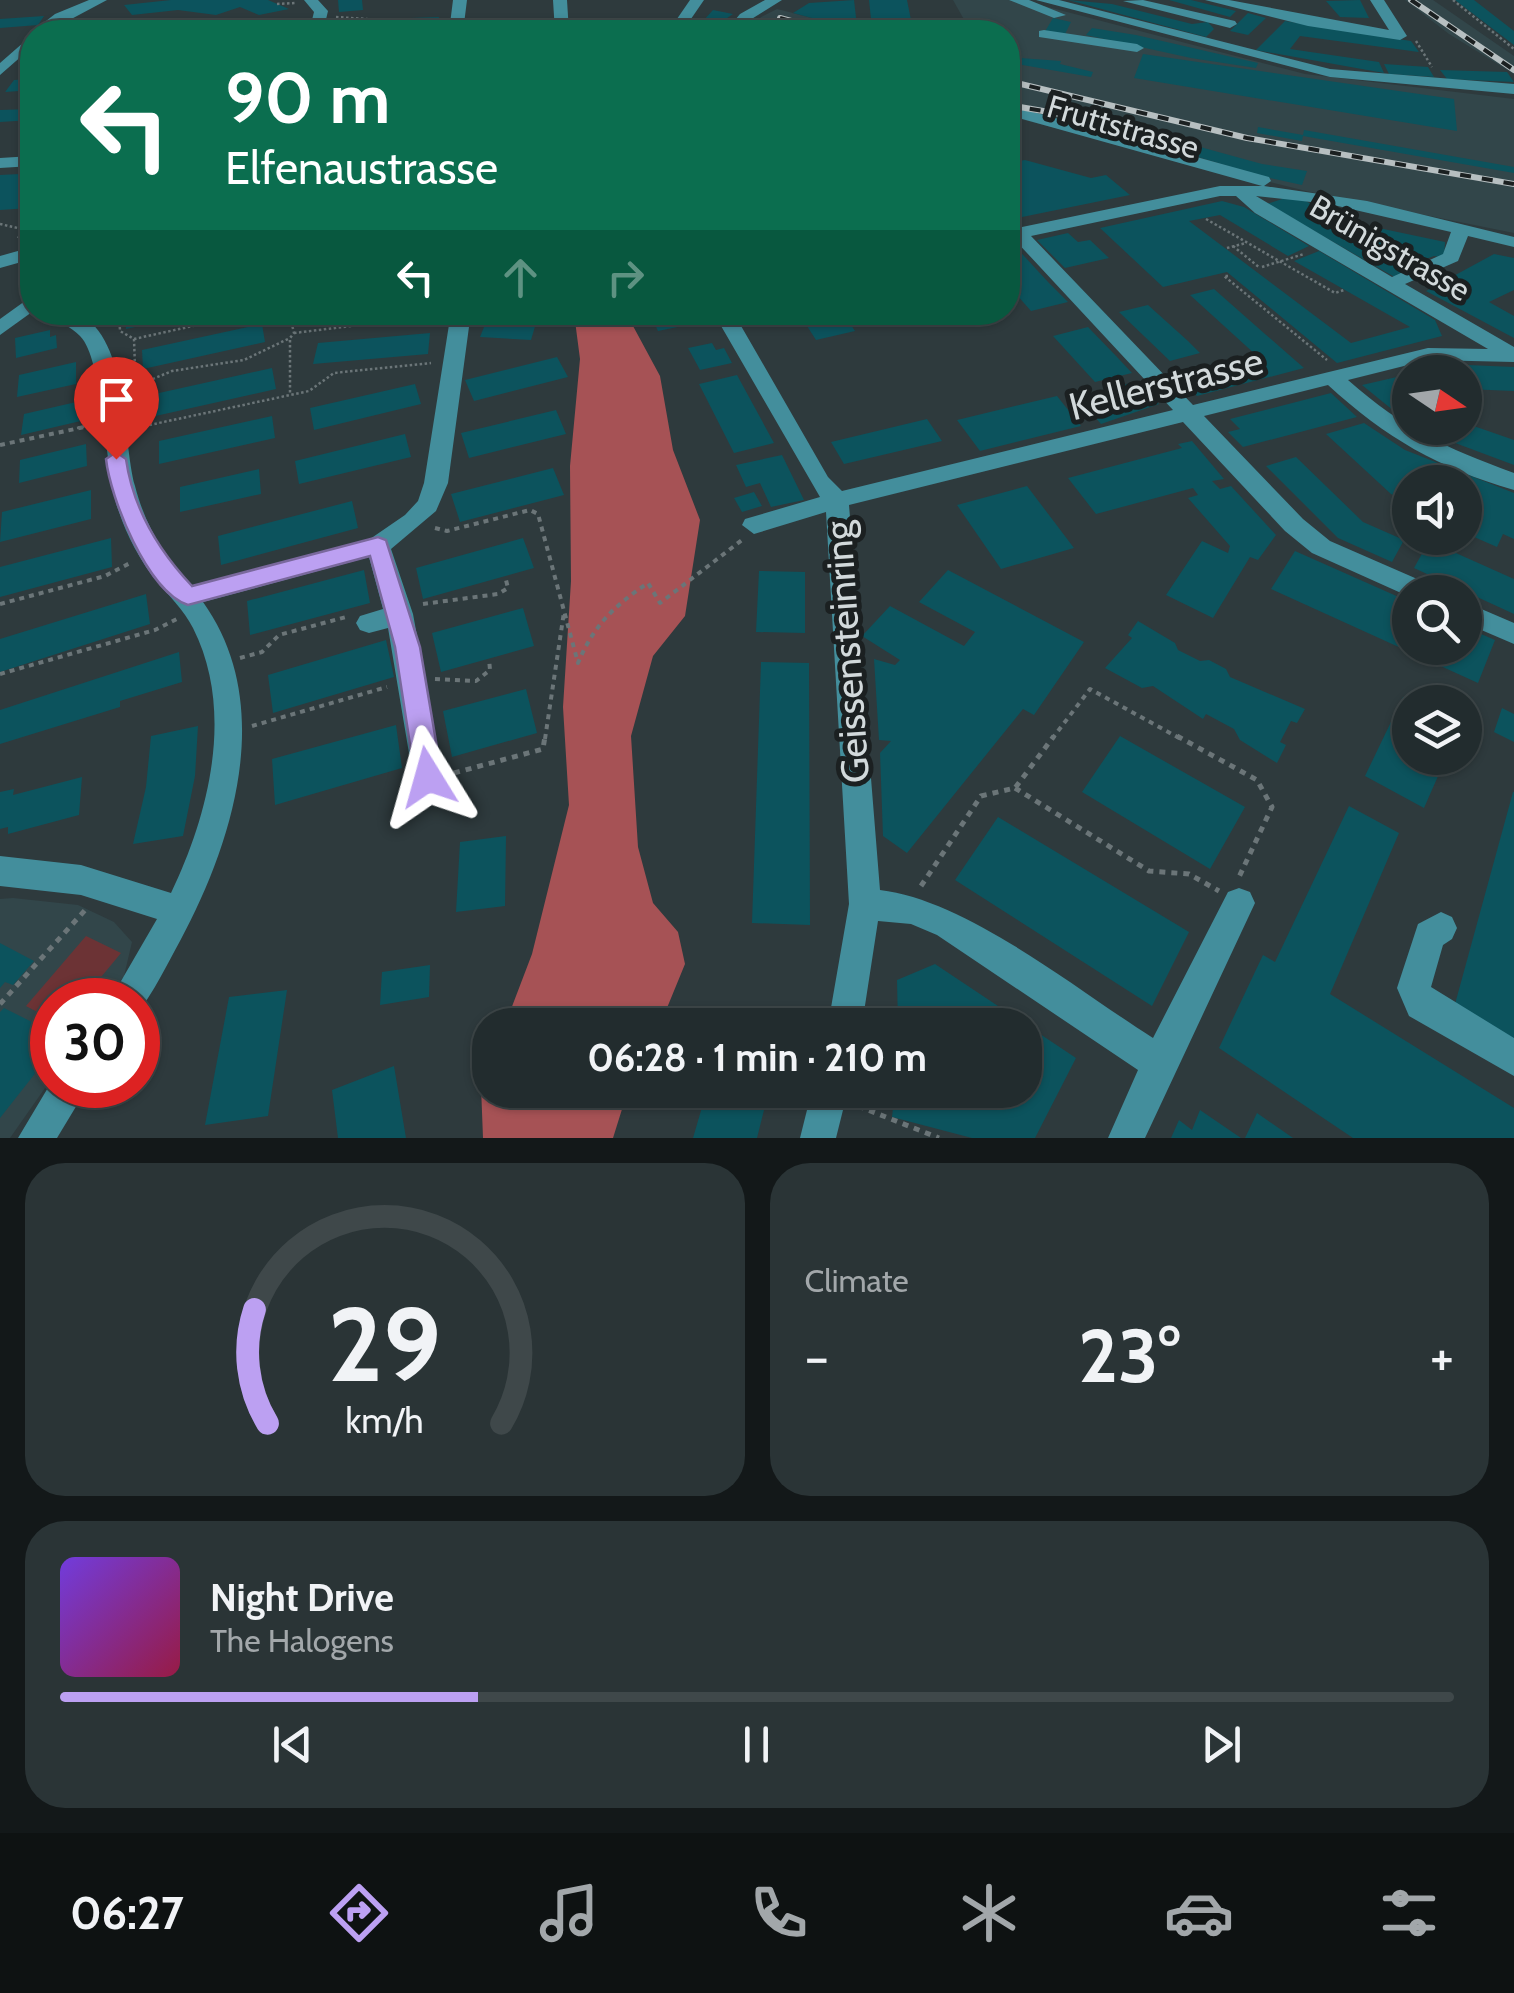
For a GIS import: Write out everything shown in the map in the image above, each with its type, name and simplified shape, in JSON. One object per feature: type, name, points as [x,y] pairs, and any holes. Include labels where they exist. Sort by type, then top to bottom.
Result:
[{"type":"street","points":[[62,20],[100,0]]},
{"type":"street","points":[[742,20],[776,0]]},
{"type":"street","points":[[1016,0],[1076,21],[1082,28],[1077,39]]},
{"type":"street","points":[[1044,0],[1210,44],[1247,48],[1363,78],[1514,90]]},
{"type":"street","points":[[1212,0],[1327,26],[1400,36]]},
{"type":"street","points":[[1377,0],[1400,36]]},
{"type":"street","points":[[1130,1],[1230,24]]},
{"type":"street","points":[[730,8],[745,17]]},
{"type":"street","points":[[1210,44],[1247,8]]},
{"type":"street","points":[[1326,9],[1331,18],[1327,26]]},
{"type":"street","points":[[1267,30],[1282,16]]},
{"type":"street","points":[[1044,34],[1138,48]]},
{"type":"street","points":[[0,71],[20,51]]},
{"type":"street","points":[[1020,113],[1260,180],[1290,193]]},
{"type":"street","name":"Fruttstrasse","points":[[1020,128],[1179,171],[1229,190],[1290,193],[1514,242]]},
{"type":"street","points":[[1020,233],[1229,190]]},
{"type":"street","name":"Brünigstrasse","points":[[1229,190],[1514,356]]},
{"type":"street","points":[[1393,283],[1451,257],[1461,230]]},
{"type":"street","points":[[1020,241],[1321,548],[1392,579]]},
{"type":"street","points":[[0,330],[20,313]]},
{"type":"street","points":[[75,325],[99,345],[106,363],[119,486],[155,561],[221,664],[228,704],[228,751],[206,853],[180,912],[140,978]]},
{"type":"street","points":[[184,607],[378,546],[412,521],[428,504],[436,484],[459,325]]},
{"type":"street","name":"Geissensteinring","points":[[730,325],[820,482],[837,500],[865,904],[849,1008]]},
{"type":"street","name":"Kellerstrasse","points":[[754,525],[837,500],[1440,352],[1514,356]]},
{"type":"street","points":[[1340,377],[1382,422],[1438,453],[1514,482]]},
{"type":"street","points":[[378,546],[400,611],[402,683],[428,777]]},
{"type":"street","points":[[353,616],[400,611]]},
{"type":"street","points":[[1482,620],[1514,634]]},
{"type":"street","points":[[0,871],[81,880],[180,912]]},
{"type":"street","points":[[1126,1138],[1235,893]]},
{"type":"street","points":[[865,904],[912,909],[948,924],[1159,1063]]},
{"type":"street","points":[[1441,928],[1430,935],[1414,988],[1421,1004],[1514,1058]]},
{"type":"street","points":[[36,1138],[56,1108]]},
{"type":"street","points":[[818,1138],[838,1108]]},
{"type":"path","points":[[1452,0],[1514,49]]},
{"type":"path","points":[[277,4],[288,1]]},
{"type":"path","points":[[338,20],[359,15],[367,20]]},
{"type":"path","points":[[1400,36],[1412,36],[1439,80]]},
{"type":"path","points":[[1206,219],[1335,293],[1344,290]]},
{"type":"path","points":[[12,242],[20,238]]},
{"type":"path","points":[[1248,243],[1230,247],[1261,267],[1283,263]]},
{"type":"path","points":[[1228,276],[1224,276],[1340,377]]},
{"type":"path","points":[[120,325],[120,331],[134,339],[194,325]]},
{"type":"path","points":[[290,394],[291,325]]},
{"type":"path","points":[[340,325],[332,330],[292,336],[244,360],[172,371],[148,382],[138,406],[140,426],[309,391],[334,374],[444,361]]},
{"type":"path","points":[[357,325],[398,325]]},
{"type":"path","points":[[134,339],[135,366],[148,382]]},
{"type":"path","points":[[0,446],[102,422]]},
{"type":"path","points":[[422,524],[446,531],[530,510],[538,514],[578,663],[593,624],[604,612],[648,583],[660,603],[747,536],[754,525]]},
{"type":"path","points":[[0,604],[105,576],[141,557]]},
{"type":"path","points":[[400,611],[498,594],[508,588],[504,576]]},
{"type":"path","points":[[454,590],[456,602]]},
{"type":"path","points":[[0,674],[156,630],[184,607]]},
{"type":"path","points":[[428,777],[543,750],[564,612]]},
{"type":"path","points":[[232,660],[262,652],[284,634],[353,616]]},
{"type":"path","points":[[284,626],[284,634]]},
{"type":"path","points":[[243,728],[304,707],[402,683],[476,681],[490,670],[489,659]]},
{"type":"path","points":[[365,686],[366,693]]},
{"type":"path","points":[[912,909],[926,875],[981,796],[1016,788],[1090,689],[1256,780],[1272,806],[1235,893],[1188,874],[1150,871],[1016,788]]},
{"type":"path","points":[[0,1004],[90,904]]},
{"type":"path","points":[[868,1108],[939,1138]]},
{"type":"shaded area","points":[[953,0],[1021,0],[1305,74],[1514,99],[1514,233],[1306,191],[1020,119],[1020,20],[964,20]]},
{"type":"shaded area","points":[[1405,0],[1433,0],[1514,56],[1514,74],[1449,34]]},
{"type":"shaded area","points":[[777,9],[819,20],[758,20]]},
{"type":"shaded area","points":[[576,325],[632,325],[660,376],[673,450],[700,520],[685,616],[653,656],[631,736],[638,847],[653,903],[678,932],[685,964],[667,1008],[511,1008],[532,954],[569,805],[563,707],[571,581],[570,466],[580,359]]},
{"type":"shaded area","points":[[0,899],[78,905],[114,922],[132,942],[123,978],[30,978],[31,1108],[10,1138],[0,1138]]},
{"type":"shaded area","points":[[86,936],[121,953],[100,978],[50,978]]},
{"type":"shaded area","points":[[482,1108],[622,1108],[613,1138],[483,1138]]},
{"type":"building","points":[[171,0],[268,0],[289,9],[259,15],[240,7],[216,15],[178,10],[132,15],[124,5]]},
{"type":"building","points":[[338,0],[362,0],[363,10],[339,12]]},
{"type":"building","points":[[854,0],[856,20],[819,20],[793,13],[809,3]]},
{"type":"building","points":[[869,0],[907,0],[911,20],[863,19],[871,19]]},
{"type":"building","points":[[1068,0],[1112,4],[1192,24],[1208,22],[1214,29],[1206,37]]},
{"type":"building","points":[[1169,0],[1191,0],[1236,11],[1230,17]]},
{"type":"building","points":[[1360,0],[1369,18],[1340,17],[1326,1]]},
{"type":"building","points":[[1455,0],[1474,0],[1514,31],[1514,45]]},
{"type":"building","points":[[713,10],[733,14],[724,20],[704,20]]},
{"type":"building","points":[[1248,13],[1266,18],[1248,35],[1230,31]]},
{"type":"building","points":[[44,16],[41,20],[20,20],[20,26],[0,28],[0,19]]},
{"type":"building","points":[[439,17],[438,20],[411,18]]},
{"type":"building","points":[[1053,18],[1071,22],[1064,36],[1044,33]]},
{"type":"building","points":[[1285,21],[1411,41],[1419,52],[1300,36],[1290,49],[1379,62],[1384,73],[1256,50]]},
{"type":"building","points":[[1092,28],[1258,63],[1256,68],[1191,58],[1086,35]]},
{"type":"building","points":[[1143,54],[1454,99],[1457,131],[1134,78]]},
{"type":"building","points":[[1020,58],[1061,61],[1060,64],[1093,72],[1091,77],[1020,65]]},
{"type":"building","points":[[1384,64],[1428,67],[1434,77],[1389,74]]},
{"type":"building","points":[[1440,70],[1507,72],[1514,82],[1447,79]]},
{"type":"building","points":[[14,80],[20,80],[20,91],[5,92]]},
{"type":"building","points":[[20,109],[20,121],[0,122],[0,110]]},
{"type":"building","points":[[1258,127],[1303,135],[1304,130],[1514,167],[1514,173],[1303,136],[1302,141],[1257,133]]},
{"type":"building","points":[[1171,139],[1262,164],[1307,171],[1302,185],[1261,176],[1165,147]]},
{"type":"building","points":[[1020,161],[1091,178],[1106,175],[1130,195],[1020,218]]},
{"type":"building","points":[[20,174],[20,209],[0,210],[0,175]]},
{"type":"building","points":[[1288,197],[1306,201],[1336,219],[1445,242],[1444,258],[1434,256],[1410,265],[1420,270],[1398,279],[1267,204]]},
{"type":"building","points":[[1222,201],[1244,207],[1309,246],[1288,256],[1220,215],[1189,221],[1351,343],[1410,327],[1294,261],[1319,251],[1435,320],[1442,336],[1337,363],[1227,272],[1163,287],[1100,228]]},
{"type":"building","points":[[1068,233],[1078,242],[1090,240],[1109,258],[1065,268],[1037,240]]},
{"type":"building","points":[[1020,251],[1068,302],[1031,311],[1020,299]]},
{"type":"building","points":[[1494,254],[1514,258],[1514,290],[1489,302],[1514,316],[1514,338],[1426,291]]},
{"type":"building","points":[[1214,289],[1304,368],[1197,396],[1178,376],[1256,355],[1190,295]]},
{"type":"building","points":[[1148,305],[1200,353],[1170,361],[1119,312]]},
{"type":"building","points":[[257,325],[262,325],[265,342],[143,369],[142,350]]},
{"type":"building","points":[[485,325],[535,325],[531,340],[480,337]]},
{"type":"building","points":[[655,325],[687,325],[658,331]]},
{"type":"building","points":[[806,325],[851,325],[855,331],[816,340]]},
{"type":"building","points":[[1088,327],[1132,373],[1095,382],[1053,336]]},
{"type":"building","points":[[50,330],[50,337],[56,335],[57,348],[16,358],[15,338]]},
{"type":"building","points":[[430,333],[428,354],[313,364],[318,343]]},
{"type":"building","points":[[712,343],[716,350],[724,348],[732,363],[700,370],[688,348]]},
{"type":"building","points":[[557,357],[568,377],[474,401],[465,380]]},
{"type":"building","points":[[76,362],[76,384],[17,397],[19,375]]},
{"type":"building","points":[[1482,366],[1514,367],[1514,391],[1482,390]]},
{"type":"building","points":[[272,368],[276,389],[151,417],[150,395]]},
{"type":"building","points":[[737,375],[774,443],[734,453],[699,384]]},
{"type":"building","points":[[1392,378],[1392,409],[1362,385]]},
{"type":"building","points":[[1138,381],[1159,404],[1101,424],[1082,402],[1116,394],[1111,388]]},
{"type":"building","points":[[415,384],[421,404],[314,430],[310,408]]},
{"type":"building","points":[[1331,393],[1357,417],[1243,447],[1228,432],[1240,429],[1230,419]]},
{"type":"building","points":[[1057,396],[1081,426],[980,451],[957,420]]},
{"type":"building","points":[[85,400],[85,420],[21,435],[24,414]]},
{"type":"building","points":[[556,410],[566,434],[469,458],[461,433]]},
{"type":"building","points":[[272,416],[275,438],[159,464],[159,441]]},
{"type":"building","points":[[927,419],[942,441],[844,464],[831,442]]},
{"type":"building","points":[[1364,423],[1392,445],[1443,465],[1392,465],[1392,494],[1326,434]]},
{"type":"building","points":[[1482,429],[1514,440],[1514,465],[1460,445],[1482,445]]},
{"type":"building","points":[[405,434],[411,457],[299,484],[295,461]]},
{"type":"building","points":[[1192,441],[1224,479],[1212,481],[1220,489],[1231,486],[1276,535],[1258,560],[1250,557],[1213,618],[1166,595],[1202,541],[1228,553],[1230,546],[1188,498],[1198,495],[1193,488],[1096,514],[1068,478],[1182,448],[1178,444]]},
{"type":"building","points":[[86,444],[87,466],[19,483],[20,460]]},
{"type":"building","points":[[782,455],[804,500],[771,507],[760,483],[746,487],[736,465]]},
{"type":"building","points":[[1296,457],[1363,522],[1392,535],[1392,555],[1396,555],[1392,562],[1338,538],[1266,466]]},
{"type":"building","points":[[553,468],[564,495],[460,522],[451,494]]},
{"type":"building","points":[[259,469],[261,494],[180,512],[180,487]]},
{"type":"building","points":[[1482,480],[1514,493],[1514,539],[1503,534],[1497,547],[1482,540]]},
{"type":"building","points":[[1027,486],[1074,548],[1001,569],[957,505]]},
{"type":"building","points":[[91,490],[91,519],[0,542],[2,512]]},
{"type":"building","points":[[754,492],[762,506],[742,512],[734,498]]},
{"type":"building","points":[[352,501],[358,528],[221,565],[218,536]]},
{"type":"building","points":[[111,538],[112,567],[0,597],[0,567]]},
{"type":"building","points":[[523,538],[534,568],[423,599],[416,568]]},
{"type":"building","points":[[1295,551],[1392,594],[1392,644],[1271,589]]},
{"type":"building","points":[[1421,555],[1460,555],[1514,579],[1514,614],[1482,599],[1482,575],[1429,575],[1414,568]]},
{"type":"building","points":[[364,570],[370,603],[250,635],[247,601]]},
{"type":"building","points":[[948,570],[1084,642],[1034,715],[1023,709],[907,853],[883,836],[880,753],[891,741],[879,740],[874,659],[895,665],[900,660],[862,636],[890,606],[964,646],[975,632],[919,602]]},
{"type":"building","points":[[759,571],[805,572],[805,633],[756,632]]},
{"type":"building","points":[[146,594],[150,624],[0,672],[0,639]]},
{"type":"building","points":[[523,608],[534,646],[441,672],[432,633]]},
{"type":"building","points":[[1138,621],[1175,643],[1178,650],[1200,661],[1209,660],[1226,669],[1230,677],[1305,709],[1297,723],[1291,721],[1280,742],[1286,745],[1277,763],[1240,740],[1234,729],[1206,714],[1203,719],[1153,686],[1142,688],[1105,668],[1132,638],[1128,635]]},
{"type":"building","points":[[1482,634],[1495,640],[1478,683],[1438,665],[1482,665]]},
{"type":"building","points":[[386,640],[394,677],[273,713],[268,675]]},
{"type":"building","points":[[179,652],[182,682],[120,701],[120,707],[0,744],[0,710]]},
{"type":"building","points":[[761,662],[809,663],[810,925],[752,923]]},
{"type":"building","points":[[526,689],[537,733],[452,757],[443,711]]},
{"type":"building","points":[[1502,708],[1514,714],[1514,742],[1494,732]]},
{"type":"building","points":[[1392,720],[1392,775],[1439,775],[1424,808],[1365,776]]},
{"type":"building","points":[[396,725],[402,768],[275,805],[272,759]]},
{"type":"building","points":[[198,726],[195,776],[183,836],[133,844],[146,787],[151,736]]},
{"type":"building","points":[[1120,736],[1245,807],[1210,869],[1082,792]]},
{"type":"building","points":[[82,777],[79,815],[8,834],[8,827],[0,829],[0,792],[14,789],[13,795]]},
{"type":"building","points":[[1514,792],[1514,1049],[1452,1015]]},
{"type":"building","points":[[1349,806],[1399,833],[1330,994],[1514,1108],[1514,1138],[1353,1138],[1219,1048],[1263,955],[1275,962]]},
{"type":"building","points":[[998,817],[1189,932],[1152,1006],[955,880]]},
{"type":"building","points":[[506,836],[505,906],[456,912],[460,842]]},
{"type":"building","points":[[0,943],[34,961],[13,985],[5,982],[0,988]]},
{"type":"building","points":[[935,964],[1001,1008],[898,1008],[897,980]]},
{"type":"building","points":[[430,965],[429,997],[380,1005],[382,972]]},
{"type":"building","points":[[287,990],[268,1116],[205,1125],[229,997]]},
{"type":"building","points":[[4,1008],[30,1021],[30,1080],[0,1118],[0,1012]]},
{"type":"building","points":[[1042,1035],[1076,1058],[1035,1138],[972,1138],[892,1117],[893,1108],[1042,1108]]},
{"type":"building","points":[[394,1066],[406,1138],[338,1138],[332,1090]]},
{"type":"building","points":[[702,1108],[764,1108],[757,1138],[693,1138]]},
{"type":"building","points":[[1200,1110],[1241,1138],[1171,1138],[1179,1120],[1192,1130]]},
{"type":"building","points":[[1257,1113],[1293,1138],[1245,1138]]},
{"type":"railway","points":[[1411,0],[1514,70]]},
{"type":"railway","points":[[780,18],[787,20]]},
{"type":"railway","points":[[1020,84],[1247,138],[1514,184]]},
{"type":"railway","points":[[1020,107],[1131,126]]},
{"type":"route","points":[[116,459],[119,486],[155,561],[188,596],[378,546],[408,647],[428,777]]}]
